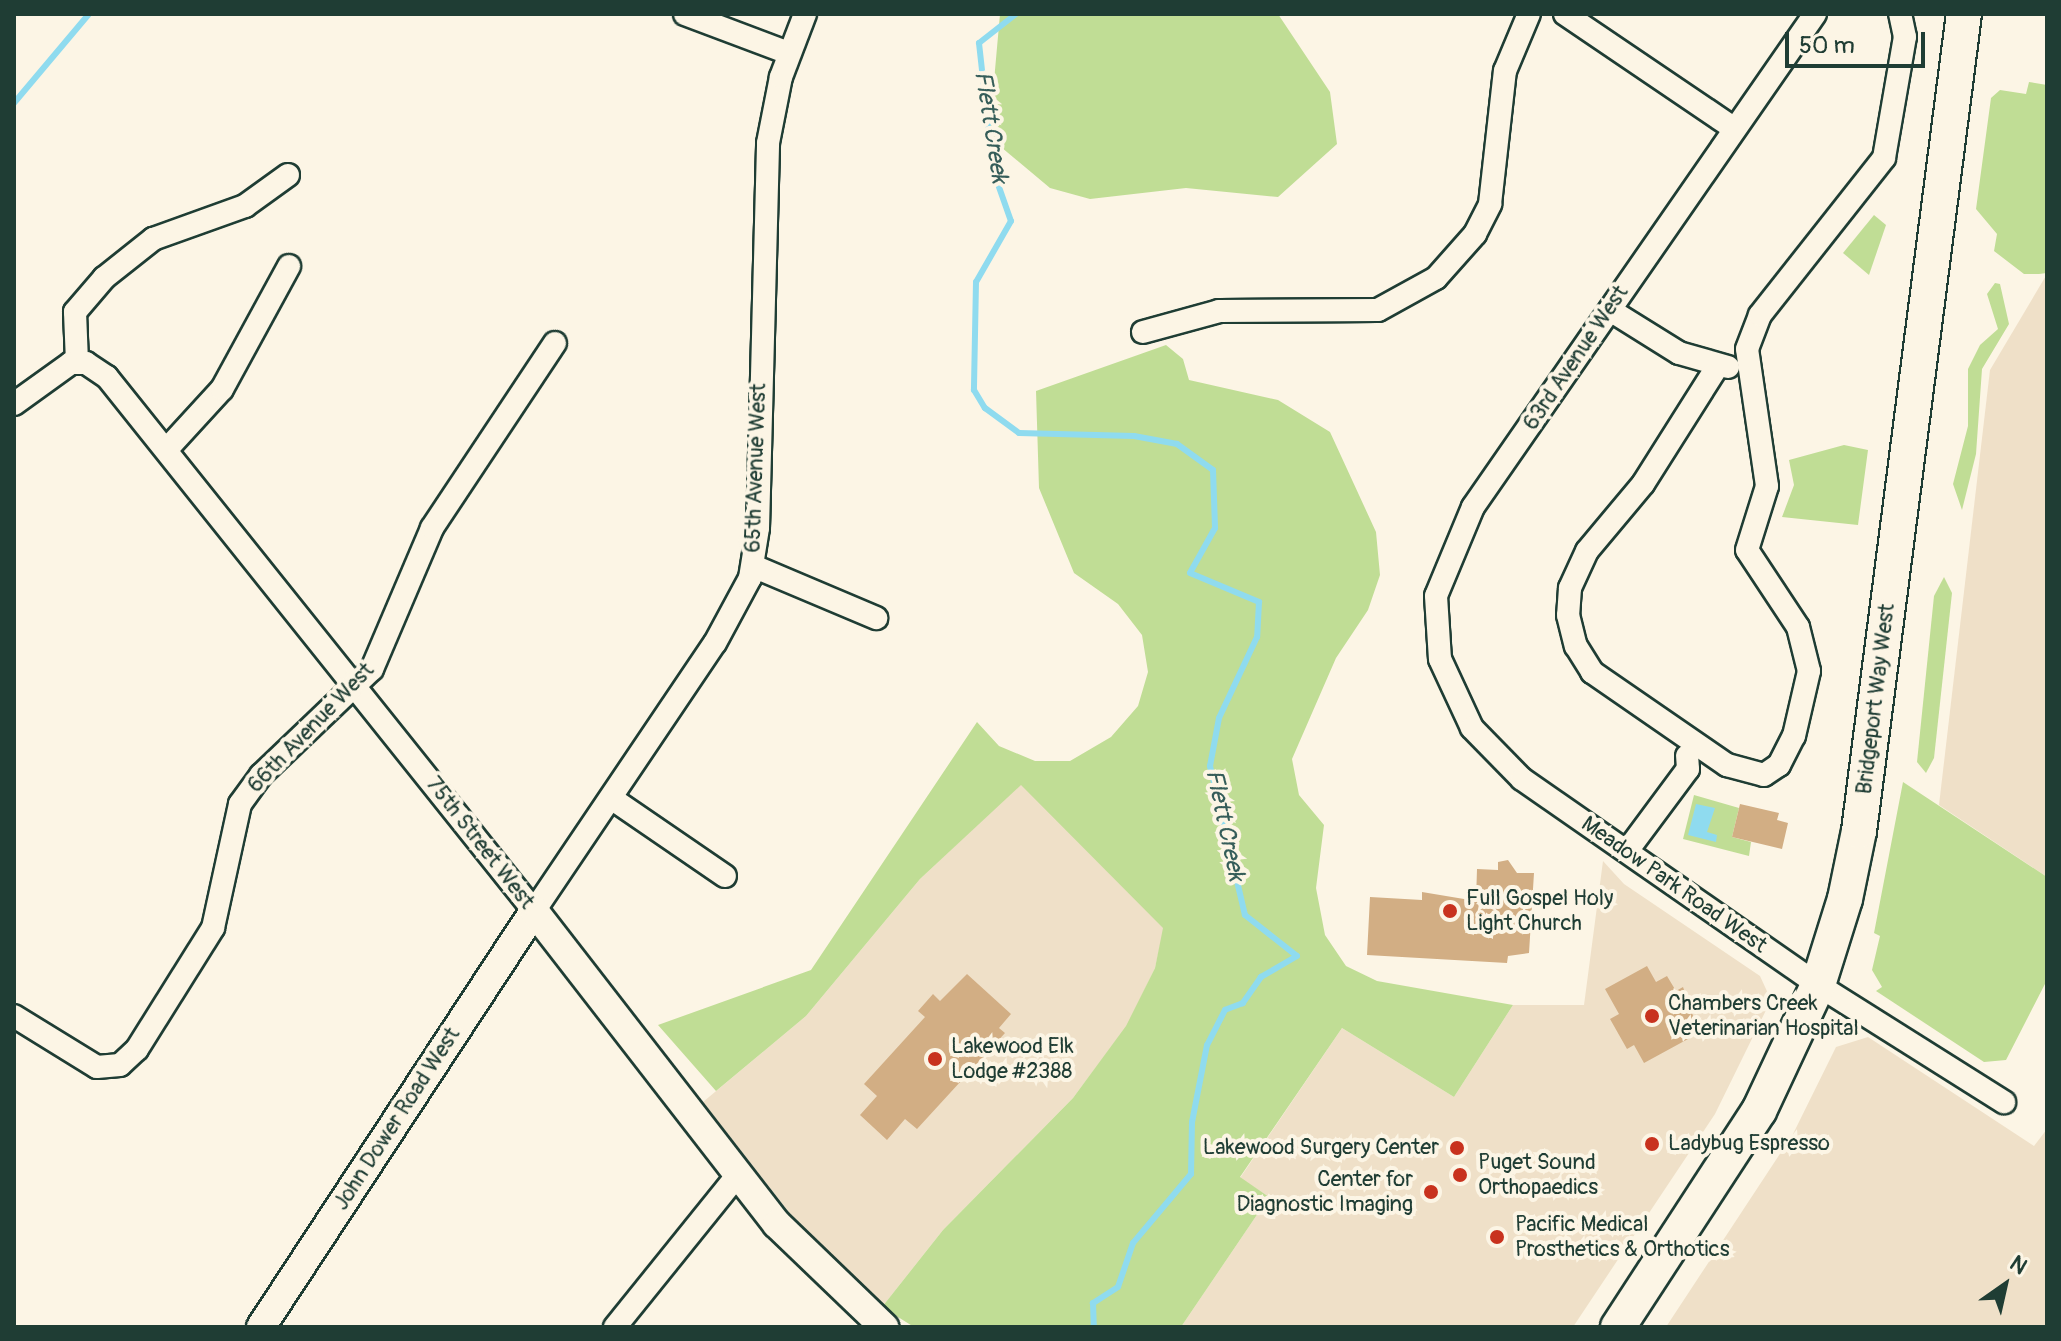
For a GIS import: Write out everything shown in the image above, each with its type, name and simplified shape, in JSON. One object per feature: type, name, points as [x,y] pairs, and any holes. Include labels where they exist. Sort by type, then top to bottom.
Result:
[{"type":"main road","name":"Bridgeport Way West","points":[[1618,1327],[1759,1111],[1818,985],[1859,831],[1964,14]]},
{"type":"street","points":[[685,14],[789,53]]},
{"type":"street","name":"65th Avenue West","points":[[534,911],[732,615],[753,566],[765,177],[771,116],[789,53],[805,14]]},
{"type":"street","points":[[1143,332],[1219,311],[1367,312],[1397,304],[1436,278],[1475,234],[1490,204],[1505,71],[1529,14]]},
{"type":"street","points":[[1565,14],[1732,127]]},
{"type":"street","name":"63rd Avenue West","points":[[1436,596],[1473,507],[1732,127],[1815,14]]},
{"type":"street","points":[[1717,367],[1643,484],[1590,546],[1568,596],[1574,639],[1592,672],[1691,750],[1750,775],[1764,775],[1779,765],[1799,724],[1808,683],[1806,647],[1791,616],[1747,550],[1767,476],[1745,365],[1760,315],[1889,149],[1905,37],[1900,14]]},
{"type":"street","points":[[14,404],[77,362],[75,312],[104,278],[153,239],[245,206],[288,175]]},
{"type":"street","points":[[167,449],[218,396],[289,266]]},
{"type":"street","points":[[1610,310],[1679,353],[1717,367],[1745,365]]},
{"type":"street","name":"66th Avenue West","points":[[14,1016],[78,1059],[105,1068],[137,1049],[213,928],[246,795],[356,688],[384,646],[432,528],[555,343]]},
{"type":"street","name":"75th Street West","points":[[77,362],[107,377],[167,449],[534,911],[737,1176],[808,1258],[884,1327]]},
{"type":"street","points":[[753,566],[876,618]]},
{"type":"street","name":"Meadow Park Road West","points":[[1436,596],[1440,659],[1472,728],[1516,774],[1818,985],[2004,1102]]},
{"type":"street","points":[[1627,851],[1649,816],[1661,809],[1688,769],[1691,750]]},
{"type":"street","points":[[611,798],[725,876]]},
{"type":"street","name":"John Dower Road West","points":[[261,1327],[534,911]]},
{"type":"street","points":[[615,1327],[737,1176]]},
{"type":"shaded area","points":[[2047,274],[2047,877],[1939,805],[1990,370]]},
{"type":"shaded area","points":[[1021,784],[1164,928],[1155,968],[1127,1026],[1073,1098],[943,1230],[882,1307],[828,1262],[703,1102],[806,1016],[920,879]]},
{"type":"shaded area","points":[[1603,861],[1624,884],[1760,976],[1771,1000],[1715,1114],[1573,1327],[1181,1327],[1269,1197],[1240,1178],[1342,1028],[1454,1097],[1513,1005],[1584,1005]]},
{"type":"shaded area","points":[[1868,1037],[2034,1146],[2047,1129],[2047,1327],[1666,1327],[1793,1134],[1836,1047]]},
{"type":"green space","points":[[1000,14],[1278,14],[1330,92],[1337,144],[1278,197],[1186,188],[1090,199],[1050,188],[989,137]]},
{"type":"green space","points":[[2029,82],[2047,85],[2047,273],[2039,274],[2024,274],[1994,251],[1997,234],[1976,209],[1991,98],[2000,90],[2026,94]]},
{"type":"green space","points":[[1874,215],[1886,225],[1869,275],[1843,253]]},
{"type":"green space","points":[[1995,283],[2000,284],[2009,324],[1982,369],[1976,454],[1962,510],[1953,484],[1968,426],[1968,369],[1980,345],[1998,329],[1987,294]]},
{"type":"green space","points":[[1166,345],[1183,359],[1189,380],[1278,400],[1330,432],[1376,532],[1380,575],[1368,610],[1336,658],[1292,759],[1299,795],[1324,825],[1316,888],[1325,935],[1346,966],[1377,981],[1513,1005],[1454,1097],[1342,1028],[1240,1177],[1269,1197],[1181,1327],[914,1327],[882,1307],[943,1230],[1073,1098],[1126,1026],[1155,968],[1163,928],[1021,785],[920,879],[806,1016],[716,1091],[658,1025],[811,970],[977,722],[999,746],[1035,761],[1070,761],[1111,737],[1138,706],[1148,672],[1142,635],[1118,604],[1074,573],[1039,488],[1036,391]]},
{"type":"green space","points":[[1844,445],[1868,450],[1858,525],[1782,517],[1794,485],[1789,460]]},
{"type":"green space","points":[[1944,577],[1952,593],[1934,758],[1926,773],[1917,762],[1934,596]]},
{"type":"green space","points":[[1903,782],[2047,877],[2047,980],[2006,1060],[1984,1062],[1876,991],[1882,987],[1872,970],[1880,936],[1874,933]]},
{"type":"green space","points":[[1694,795],[1739,808],[1732,837],[1751,842],[1749,856],[1683,839]]},
{"type":"water","points":[[1696,804],[1715,808],[1707,832],[1717,835],[1716,842],[1688,835]]},
{"type":"building","points":[[1740,804],[1779,813],[1777,820],[1788,823],[1782,849],[1732,837]]},
{"type":"building","name":"Full Gospel Holy Light Church","points":[[1508,860],[1517,873],[1534,873],[1529,953],[1508,956],[1507,963],[1367,955],[1370,897],[1422,900],[1422,892],[1476,901],[1477,869],[1498,870],[1498,862]]},
{"type":"building","name":"Chambers Creek Veterinarian Hospital","points":[[1647,966],[1656,982],[1667,976],[1676,991],[1683,987],[1699,1033],[1644,1063],[1634,1045],[1627,1049],[1610,1019],[1619,1014],[1605,989]]},
{"type":"building","name":"Lakewood Elk Lodge #2388","points":[[967,974],[1011,1014],[999,1028],[1005,1033],[917,1129],[905,1119],[887,1140],[860,1115],[877,1096],[864,1084],[925,1017],[918,1011],[933,994],[940,1001]]},
{"type":"waterway","points":[[14,103],[89,14]]},
{"type":"waterway","name":"Flett Creek","points":[[1016,14],[979,43],[993,170],[1011,221],[976,282],[974,390],[985,408],[1019,433],[1134,436],[1177,444],[1213,470],[1215,528],[1190,573],[1259,602],[1257,637],[1219,718],[1210,766],[1245,915],[1297,956],[1261,977],[1243,1003],[1225,1010],[1207,1045],[1192,1122],[1191,1174],[1133,1243],[1118,1287],[1093,1303],[1094,1327]]},
{"type":"place","name":"Full Gospel Holy Light Church","points":[[1450,911]]},
{"type":"place","name":"Chambers Creek Veterinarian Hospital","points":[[1652,1016]]},
{"type":"place","name":"Lakewood Elk Lodge #2388","points":[[935,1059]]},
{"type":"place","name":"Ladybug Espresso","points":[[1652,1144]]},
{"type":"place","name":"Lakewood Surgery Center","points":[[1457,1148]]},
{"type":"place","name":"Puget Sound Orthopaedics","points":[[1460,1175]]},
{"type":"place","name":"Center for Diagnostic Imaging","points":[[1431,1192]]},
{"type":"place","name":"Pacific Medical Prosthetics & Orthotics","points":[[1497,1237]]}]
